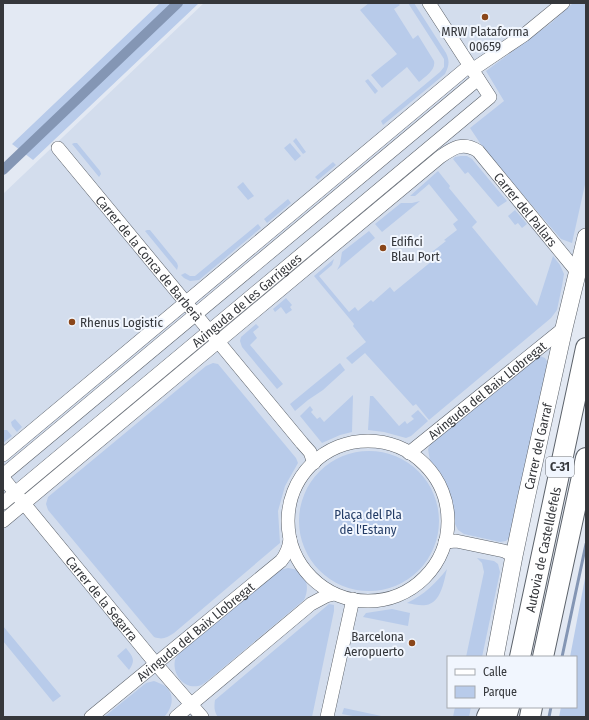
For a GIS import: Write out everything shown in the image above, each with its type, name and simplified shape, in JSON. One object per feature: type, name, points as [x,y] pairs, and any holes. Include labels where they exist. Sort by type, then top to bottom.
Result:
[{"type":"highway","name":"Autovia de Castelldefels","points":[[520,656],[586,348]]},
{"type":"highway","name":"Autovia de Castelldefels","points":[[543,656],[586,458]]},
{"type":"highway","points":[[510,656],[535,587]]},
{"type":"highway","points":[[487,717],[492,708]]},
{"type":"main road","name":"Carrer del Garraf","points":[[495,656],[514,556],[564,328],[586,237]]},
{"type":"street","points":[[428,3],[473,72]]},
{"type":"street","points":[[3,455],[186,302],[473,72],[524,35],[563,3]]},
{"type":"street","name":"Avinguda de les Garrigues","points":[[3,475],[196,314],[473,72],[490,97],[3,503]]},
{"type":"street","name":"Avinguda de les Garrigues","points":[[3,521],[440,157],[458,146],[472,148]]},
{"type":"street","name":"Carrer de la Conca de Barberà","points":[[58,148],[310,452],[314,463]]},
{"type":"street","name":"Carrer del Pallars","points":[[472,148],[478,151],[578,273]]},
{"type":"street","name":"Avinguda del Baix Llobregat","points":[[409,453],[564,328]]},
{"type":"street","points":[[358,442],[383,443],[395,446],[409,453],[420,461],[432,474],[440,486],[447,511],[448,526],[445,542],[435,564],[423,578],[404,592],[386,598],[372,601],[352,599],[334,594],[309,576],[298,561],[293,550],[288,526],[289,506],[297,484],[304,472],[319,458],[334,449],[358,442]]},
{"type":"street","name":"Carrer de la Segarra","points":[[3,478],[156,664],[202,717]]},
{"type":"street","name":"Avinguda del Baix Llobregat","points":[[91,717],[281,561],[286,555],[290,540]]},
{"type":"street","points":[[445,542],[456,541],[504,551],[514,556]]},
{"type":"street","points":[[176,717],[311,604],[326,596],[334,594]]},
{"type":"street","points":[[327,717],[352,599]]},
{"type":"shaded area","points":[[204,3],[586,3],[586,237],[495,656],[447,656],[447,708],[483,708],[480,717],[3,717],[3,194]]},
{"type":"green space","points":[[160,3],[199,3],[33,160],[12,144]]},
{"type":"green space","points":[[369,3],[398,3],[400,5],[394,9],[413,39],[418,35],[434,61],[432,70],[419,82],[407,67],[382,88],[371,75],[397,54],[360,10]]},
{"type":"green space","points":[[408,3],[414,3],[446,53],[448,66],[445,74],[383,125],[381,121],[444,67],[444,59]]},
{"type":"green space","points":[[573,3],[586,3],[586,180],[572,243],[561,239],[486,152],[470,128],[504,101],[486,71],[551,23]]},
{"type":"green space","points":[[368,79],[378,91],[375,94],[365,81]]},
{"type":"green space","points":[[296,138],[306,152],[303,154],[293,141]]},
{"type":"green space","points":[[77,143],[100,171],[101,174],[99,177],[72,144]]},
{"type":"green space","points":[[290,143],[301,156],[295,161],[284,148]]},
{"type":"green space","points":[[461,156],[467,156],[472,159],[507,201],[498,207],[468,172],[465,174],[453,159]]},
{"type":"green space","points":[[333,162],[336,165],[318,180],[315,177]]},
{"type":"green space","points":[[438,171],[450,186],[449,188],[477,222],[472,227],[537,306],[553,256],[560,265],[564,274],[557,310],[551,318],[429,420],[416,404],[413,406],[365,353],[352,364],[346,358],[366,342],[353,326],[354,324],[314,276],[334,259],[332,265],[319,276],[349,312],[355,307],[358,311],[371,300],[373,302],[390,287],[394,292],[432,261],[428,255],[457,230],[453,224],[458,220],[429,184],[415,196],[410,196]]},
{"type":"green space","points":[[243,182],[254,196],[248,200],[237,187]]},
{"type":"green space","points":[[288,199],[291,203],[267,223],[264,219]]},
{"type":"green space","points":[[420,201],[382,232],[375,224],[401,203]]},
{"type":"green space","points":[[515,210],[527,224],[522,228],[518,223],[515,225],[508,216]]},
{"type":"green space","points":[[258,224],[261,228],[199,280],[190,281],[181,275],[185,273],[190,276],[195,276]]},
{"type":"green space","points":[[150,230],[177,263],[177,270],[145,231]]},
{"type":"green space","points":[[369,231],[375,238],[337,270],[340,264],[342,252]]},
{"type":"green space","points":[[286,298],[292,305],[290,307],[292,310],[286,314],[281,307],[275,312],[273,309]]},
{"type":"green space","points":[[256,324],[259,327],[253,332],[257,338],[250,345],[283,384],[277,389],[242,347],[240,341],[241,337]]},
{"type":"green space","points":[[540,356],[545,358],[548,363],[514,533],[506,541],[500,542],[464,534],[458,530],[455,524],[451,497],[445,484],[430,461],[428,449],[431,443]]},
{"type":"green space","points":[[213,363],[218,364],[296,458],[298,463],[285,486],[278,511],[280,543],[174,633],[164,638],[157,638],[154,637],[48,510],[46,504],[48,497],[206,366]]},
{"type":"green space","points":[[340,363],[345,370],[323,390],[295,411],[290,404]]},
{"type":"green space","points":[[353,395],[352,432],[340,435],[322,443],[300,416],[310,406],[313,410],[311,412],[317,419],[320,417],[324,422]]},
{"type":"green space","points":[[370,396],[373,396],[399,426],[405,421],[407,424],[414,419],[411,416],[418,410],[428,421],[411,436],[406,438],[384,432],[368,430]]},
{"type":"green space","points":[[15,419],[22,427],[17,432],[12,426],[11,422]]},
{"type":"green space","points":[[3,430],[7,430],[12,436],[3,443]]},
{"type":"green space","name":"Plaça del Pla de l'Estany","points":[[376,451],[396,456],[419,471],[434,494],[438,507],[438,535],[434,548],[419,571],[396,586],[383,590],[362,591],[342,586],[319,571],[304,548],[300,535],[299,514],[304,494],[319,471],[342,456],[355,452]]},
{"type":"green space","points":[[477,558],[494,561],[498,564],[500,572],[482,656],[466,656],[484,572],[482,563]]},
{"type":"green space","points":[[288,568],[298,570],[306,580],[307,592],[304,600],[206,682],[200,686],[193,686],[183,683],[175,670],[175,659],[179,653],[280,570]]},
{"type":"green space","points":[[447,569],[441,591],[435,600],[426,605],[407,603],[429,588]]},
{"type":"green space","points":[[586,573],[586,717],[559,717],[561,708],[577,708],[577,656],[570,656]]},
{"type":"green space","points":[[329,604],[334,605],[334,611],[312,717],[218,717],[214,704],[215,700]]},
{"type":"green space","points":[[392,609],[410,613],[408,626],[363,617],[366,613]]},
{"type":"green space","points":[[3,626],[61,696],[53,702],[3,641]]},
{"type":"green space","points":[[126,648],[133,659],[129,670],[117,656]]},
{"type":"green space","points":[[154,681],[165,686],[171,694],[171,706],[164,717],[104,717],[146,683]]},
{"type":"green space","points":[[344,708],[386,717],[358,717],[342,714]]},
{"type":"green space","points":[[455,708],[471,708],[469,717],[453,717]]},
{"type":"waterway","points":[[3,170],[178,3]]},
{"type":"waterway","points":[[562,656],[586,544]]},
{"type":"waterway","points":[[549,717],[551,708]]},
{"type":"place","name":"MRW Plataforma 00659","points":[[485,17]]},
{"type":"place","name":"Edifici Blau Port","points":[[383,248]]},
{"type":"place","name":"Rhenus Logistic","points":[[72,322]]},
{"type":"place","name":"Barcelona Aeropuerto","points":[[412,643]]}]
